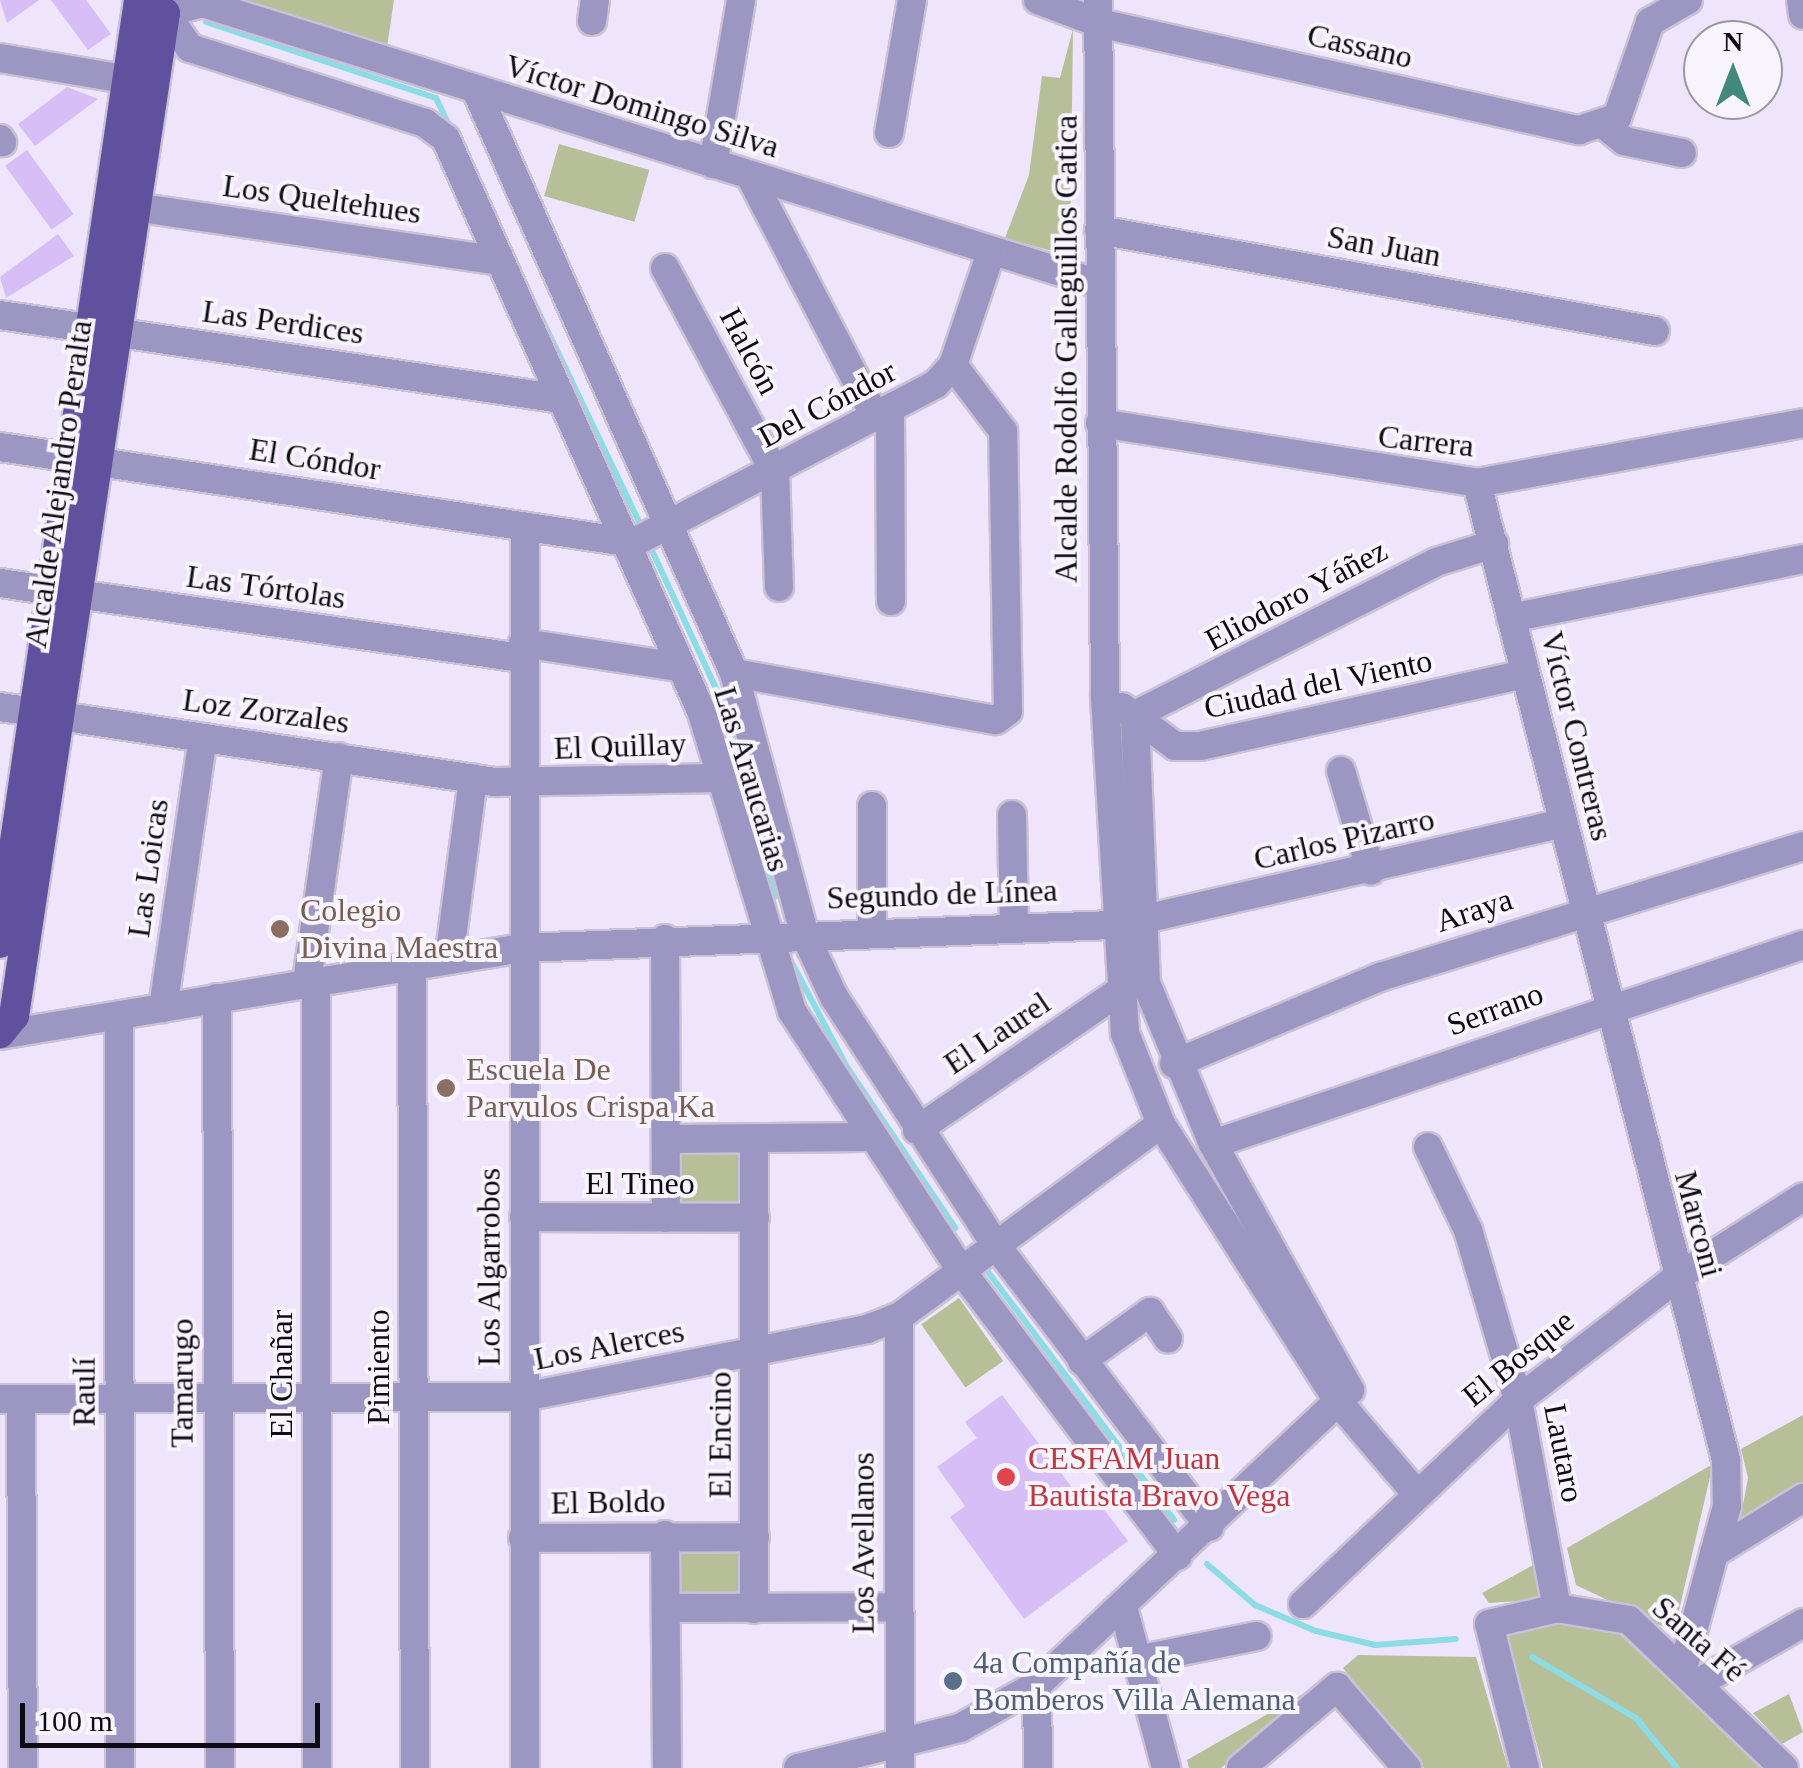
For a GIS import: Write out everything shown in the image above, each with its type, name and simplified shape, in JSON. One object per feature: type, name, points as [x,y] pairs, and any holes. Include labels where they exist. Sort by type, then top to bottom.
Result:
[{"type":"main road","name":"Alcalde Alejandro Peralta","points":[[0,1034],[14,1016],[47,714],[104,331],[130,80],[153,5]]},
{"type":"main road","name":"Alcalde Alejandro Peralta","points":[[104,331],[134,207],[153,5]]},
{"type":"main road","name":"Alcalde Alejandro Peralta","points":[[0,943],[7,846],[47,714]]},
{"type":"street","points":[[713,164],[740,0]]},
{"type":"street","points":[[888,133],[912,0]]},
{"type":"street","name":"Cassano","points":[[1038,0],[1099,11],[1548,124],[1607,127]]},
{"type":"street","points":[[1682,153],[1624,141],[1607,127],[1623,108],[1650,22],[1688,0]]},
{"type":"street","points":[[1801,0],[1803,15]]},
{"type":"street","name":"Víctor Domingo Silva","points":[[153,5],[202,3],[1099,284]]},
{"type":"street","name":"Las Araucarias","points":[[153,5],[190,48],[436,129],[499,261],[555,398],[734,673],[804,933],[917,1130],[994,1244],[1210,1526]]},
{"type":"street","name":"Alcalde Rodolfo Galleguillos Gatica","points":[[1099,11],[1105,696],[1127,922],[1174,1064],[1213,1144],[1334,1348],[1350,1390],[1342,1405]]},
{"type":"street","points":[[0,58],[130,80]]},
{"type":"street","name":"Las Araucarias","points":[[476,90],[645,535],[678,667],[720,778],[762,934],[792,1011],[960,1268],[1178,1556]]},
{"type":"street","points":[[750,176],[883,414],[891,601]]},
{"type":"street","name":"Los Queltehues","points":[[134,207],[499,261]]},
{"type":"street","name":"San Juan","points":[[1099,230],[1656,332]]},
{"type":"street","points":[[734,673],[1003,717],[1003,431],[954,365],[992,252]]},
{"type":"street","name":"Halcón","points":[[665,268],[775,472],[779,587]]},
{"type":"street","name":"Las Perdices","points":[[0,315],[555,398]]},
{"type":"street","name":"Del Cóndor","points":[[645,535],[883,414],[954,365]]},
{"type":"street","name":"Carrera","points":[[1100,423],[1477,484],[1803,422]]},
{"type":"street","name":"El Cóndor","points":[[0,448],[524,527],[645,535]]},
{"type":"street","name":"Víctor Contreras","points":[[1477,484],[1610,1005]]},
{"type":"street","name":"Los Algarrobos","points":[[524,527],[525,1768]]},
{"type":"street","name":"Eliodoro Yáñez","points":[[1135,715],[1436,562],[1494,544]]},
{"type":"street","points":[[1512,618],[1803,559]]},
{"type":"street","name":"Las Tórtolas","points":[[0,584],[522,651],[678,667]]},
{"type":"street","name":"Ciudad del Viento","points":[[1135,715],[1175,746],[1200,746],[1525,674]]},
{"type":"street","points":[[1105,696],[1135,715]]},
{"type":"street","name":"Loz Zorzales","points":[[0,707],[523,784]]},
{"type":"street","name":"Alcalde Rodolfo Galleguillos Gatica","points":[[1135,715],[1127,922],[1117,993],[1162,1124],[1342,1405],[1416,1493]]},
{"type":"street","name":"Las Loicas","points":[[163,1008],[203,738]]},
{"type":"street","name":"El Chañar","points":[[316,1768],[311,981],[339,757]]},
{"type":"street","points":[[1342,771],[1371,870]]},
{"type":"street","name":"El Quillay","points":[[523,784],[720,778]]},
{"type":"street","points":[[448,959],[473,779]]},
{"type":"street","points":[[872,806],[872,931]]},
{"type":"street","points":[[1012,815],[1014,926]]},
{"type":"street","name":"Carlos Pizarro","points":[[1127,922],[1371,870],[1563,823]]},
{"type":"street","name":"Araya","points":[[1174,1064],[1380,977],[1803,846]]},
{"type":"street","name":"Segundo de Línea","points":[[0,1034],[522,948],[665,938],[1127,922]]},
{"type":"street","points":[[665,938],[666,1218]]},
{"type":"street","name":"Serrano","points":[[1213,1144],[1610,1005],[1802,950]]},
{"type":"street","name":"Pimiento","points":[[412,965],[414,1768]]},
{"type":"street","name":"El Laurel","points":[[917,1130],[1117,993]]},
{"type":"street","name":"Tamarugo","points":[[217,998],[220,1768]]},
{"type":"street","name":"Marconi","points":[[1610,1005],[1726,1460],[1714,1553]]},
{"type":"street","name":"Raulí","points":[[119,1016],[120,1768]]},
{"type":"street","name":"Los Alerces","points":[[10,1399],[524,1397],[899,1318],[960,1268],[1162,1124]]},
{"type":"street","name":"El Tineo","points":[[666,1139],[871,1137]]},
{"type":"street","name":"El Encino","points":[[754,1141],[754,1608]]},
{"type":"street","name":"Lautaro","points":[[1428,1148],[1468,1230],[1518,1400],[1557,1608]]},
{"type":"street","name":"El Bosque","points":[[1302,1604],[1518,1400],[1678,1276],[1803,1197]]},
{"type":"street","name":"El Tineo","points":[[524,1217],[755,1218]]},
{"type":"street","points":[[1082,1360],[1150,1312],[1168,1339]]},
{"type":"street","name":"Los Avellanos","points":[[899,1318],[900,1758]]},
{"type":"street","points":[[10,1399],[22,1768]]},
{"type":"street","points":[[798,1768],[900,1758],[1037,1684],[1342,1405]]},
{"type":"street","points":[[1691,1675],[1714,1553],[1803,1498]]},
{"type":"street","points":[[665,1535],[667,1768]]},
{"type":"street","name":"El Boldo","points":[[523,1538],[755,1537]]},
{"type":"street","points":[[1122,1606],[1166,1768]]},
{"type":"street","points":[[666,1608],[897,1607]]},
{"type":"street","name":"Santa Fé","points":[[1525,1768],[1489,1624],[1557,1608],[1628,1620],[1691,1675],[1784,1767]]},
{"type":"street","points":[[1691,1675],[1803,1622]]},
{"type":"street","points":[[1137,1660],[1257,1636]]},
{"type":"street","points":[[1037,1684],[1038,1768]]},
{"type":"street","points":[[1241,1768],[1337,1686],[1407,1768]]},
{"type":"street","points":[[1784,1767],[1803,1754]]},
{"type":"green space","points":[[240,0],[394,0],[387,47]]},
{"type":"green space","points":[[1073,29],[1070,256],[1005,238],[1029,175],[1042,76],[1060,78]]},
{"type":"green space","points":[[559,144],[649,170],[634,222],[544,196]]},
{"type":"green space","points":[[672,1145],[743,1146],[742,1207],[671,1206]]},
{"type":"green space","points":[[959,1298],[1003,1361],[965,1387],[921,1324]]},
{"type":"green space","points":[[1803,1415],[1803,1491],[1738,1531],[1748,1478],[1741,1449]]},
{"type":"green space","points":[[1713,1464],[1674,1632],[1576,1585],[1567,1548]]},
{"type":"green space","points":[[677,1542],[749,1542],[749,1601],[677,1601]]},
{"type":"green space","points":[[1537,1563],[1542,1592],[1533,1600],[1489,1603],[1482,1593]]},
{"type":"green space","points":[[1578,1619],[1617,1632],[1762,1768],[1543,1768],[1508,1637],[1538,1621]]},
{"type":"green space","points":[[1358,1655],[1476,1657],[1508,1768],[1424,1768],[1343,1668]]},
{"type":"green space","points":[[1336,1675],[1221,1768],[1189,1768],[1187,1760]]},
{"type":"green space","points":[[1789,1694],[1803,1732],[1782,1744],[1753,1713]]},
{"type":"building","points":[[0,0],[39,0],[7,23]]},
{"type":"building","points":[[51,0],[86,0],[111,34],[88,50]]},
{"type":"building","points":[[67,87],[98,99],[35,146],[18,124]]},
{"type":"building","points":[[27,150],[73,214],[52,230],[5,166]]},
{"type":"building","points":[[58,234],[74,256],[6,298],[0,277]]},
{"type":"building","points":[[1002,1395],[1086,1506],[1096,1499],[1128,1541],[1024,1619],[950,1517],[965,1506],[937,1467],[977,1438],[965,1422]]},
{"type":"waterway","points":[[206,22],[436,98],[643,530]]},
{"type":"waterway","points":[[648,542],[720,697],[775,897]]},
{"type":"waterway","points":[[793,965],[847,1067],[955,1228]]},
{"type":"waterway","points":[[988,1272],[1174,1520]]},
{"type":"waterway","points":[[1207,1564],[1255,1605],[1316,1631],[1375,1645],[1456,1639]]},
{"type":"waterway","points":[[1532,1657],[1636,1718],[1677,1768]]},
{"type":"place","name":"Colegio Divina Maestra","points":[[280,929]]},
{"type":"place","name":"Escuela De Parvulos Crispa Ka","points":[[446,1088]]},
{"type":"place","name":"CESFAM Juan Bautista Bravo Vega","points":[[1006,1477]]},
{"type":"place","name":"4a Compañía de Bomberos Villa Alemana","points":[[953,1681]]}]
